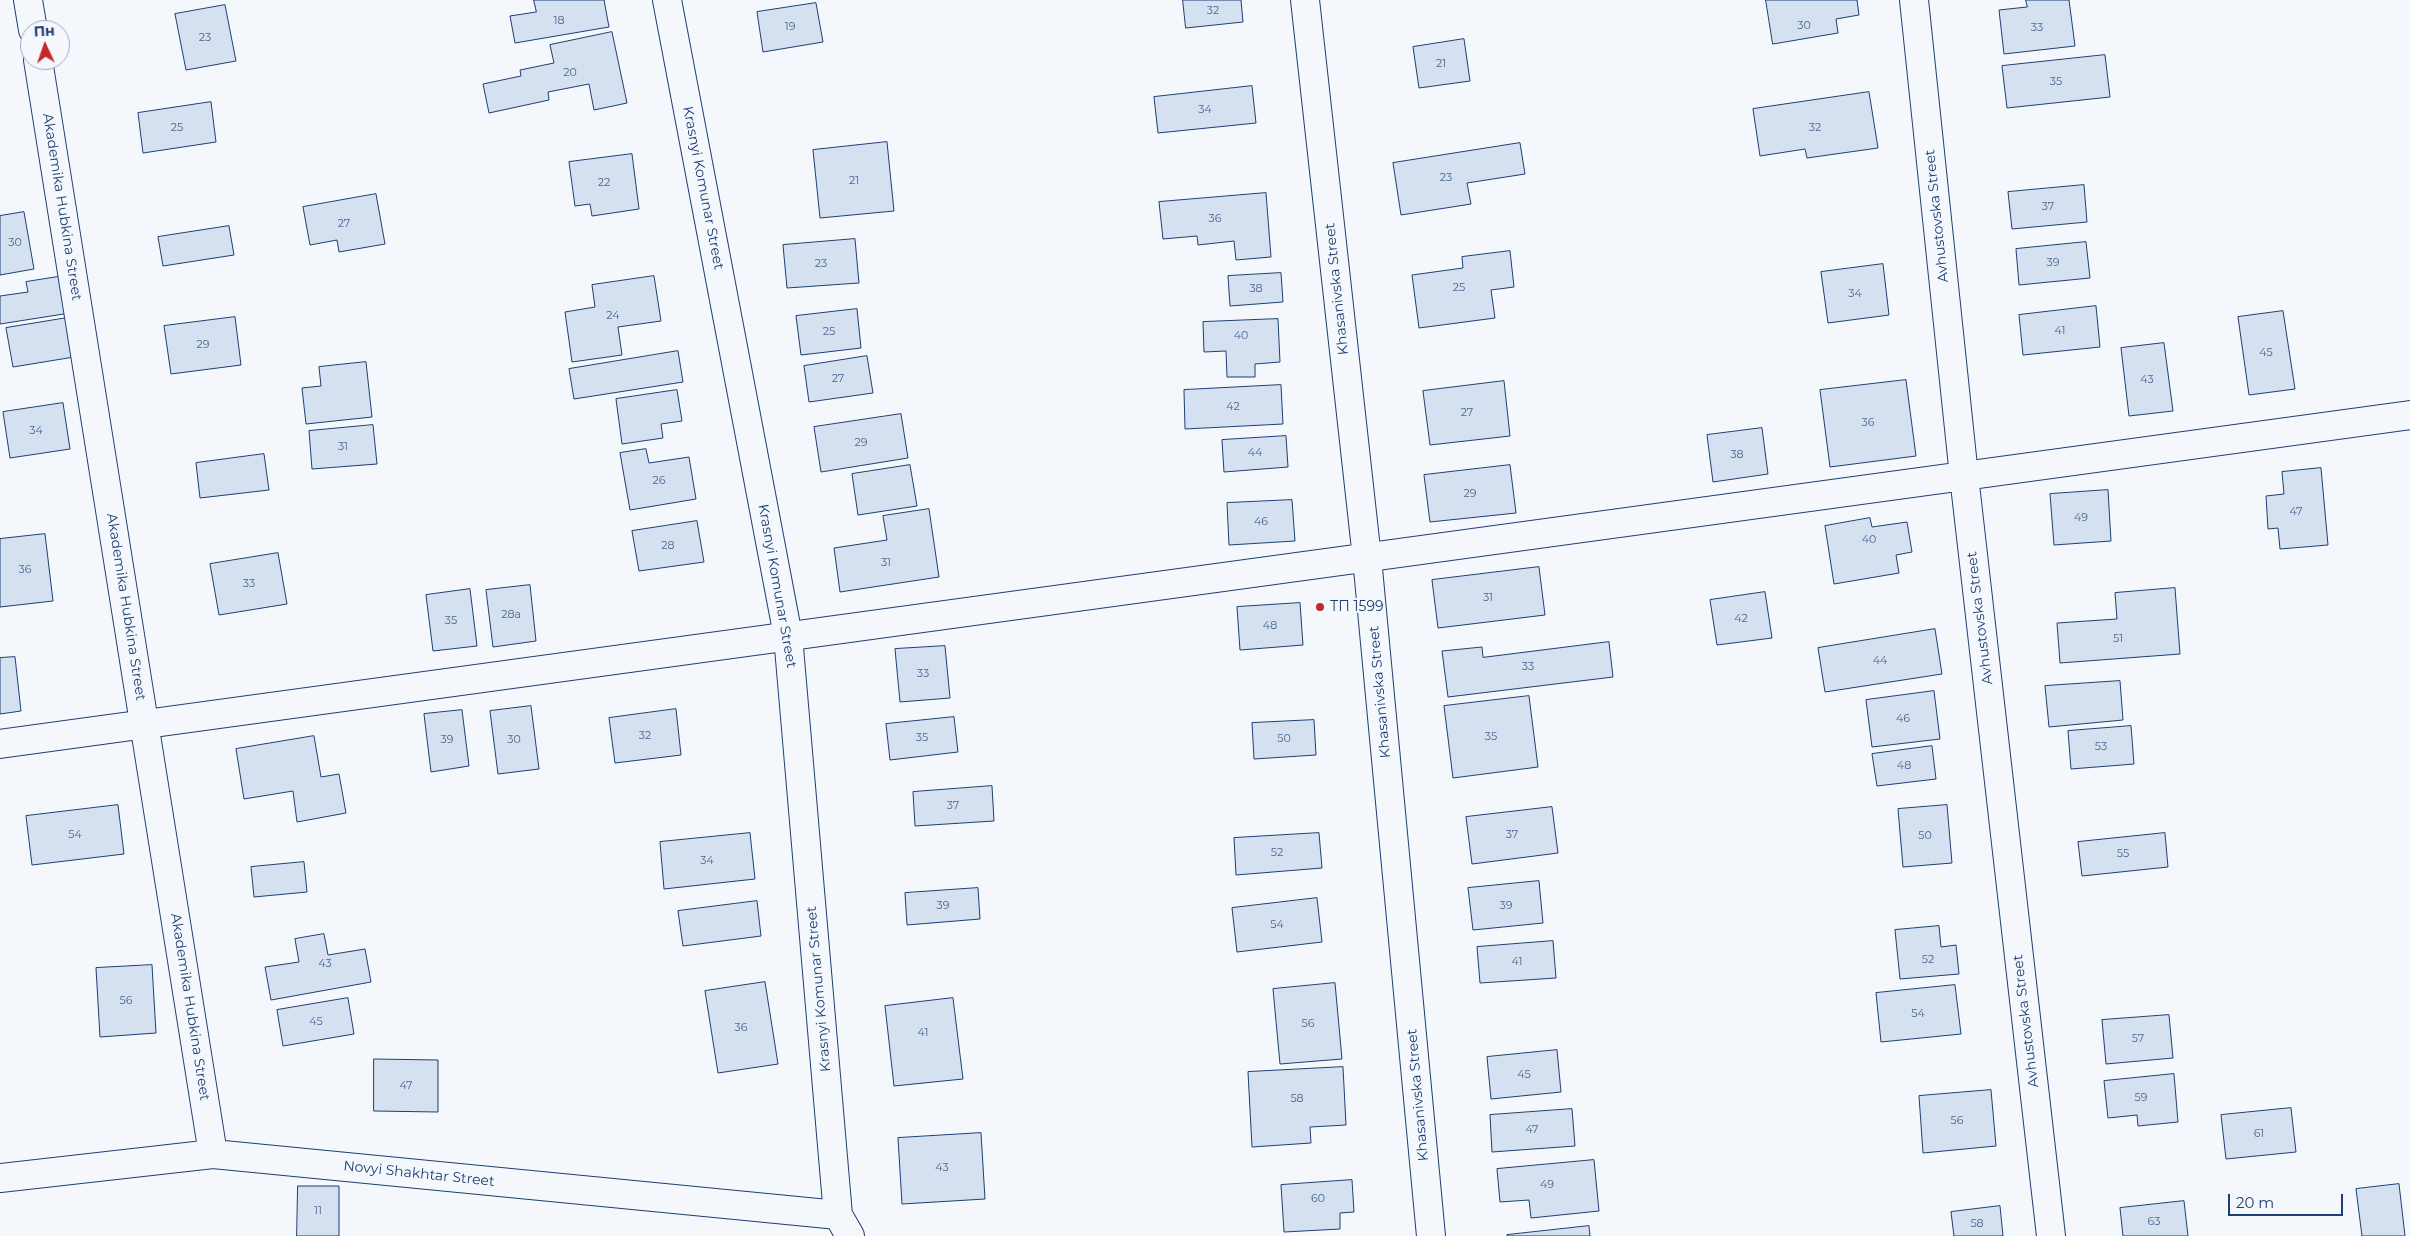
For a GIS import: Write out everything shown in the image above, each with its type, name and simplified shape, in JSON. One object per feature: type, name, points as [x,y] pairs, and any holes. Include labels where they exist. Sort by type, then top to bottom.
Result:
[{"type":"street","points":[[28,0],[31,20]]},
{"type":"street","name":"Krasnyi Komunar Street","points":[[667,0],[788,636],[844,1226]]},
{"type":"street","name":"Khasanivska Street","points":[[1305,0],[1367,558],[1431,1236]]},
{"type":"street","name":"Avhustovska Street","points":[[1914,0],[1964,476],[2051,1236]]},
{"type":"street","name":"Akademika Hubkina Street","points":[[40,70],[213,1154]]},
{"type":"street","points":[[0,744],[2410,416]]},
{"type":"street","name":"Novyi Shakhtar Street","points":[[0,1178],[213,1154],[844,1226]]},
{"type":"building","points":[[534,0],[604,0],[609,27],[515,43],[510,16],[536,12]]},
{"type":"building","points":[[1183,0],[1241,0],[1243,22],[1186,28]]},
{"type":"building","points":[[1766,0],[1857,0],[1859,15],[1836,19],[1838,33],[1773,44]]},
{"type":"building","points":[[2026,0],[2069,0],[2075,46],[2004,54],[1999,10],[2027,7]]},
{"type":"building","points":[[816,3],[823,42],[763,52],[757,12]]},
{"type":"building","points":[[225,5],[236,61],[186,70],[175,14]]},
{"type":"building","points":[[612,32],[627,103],[594,110],[589,84],[548,92],[549,100],[489,113],[483,84],[521,76],[520,70],[554,63],[550,45]]},
{"type":"building","points":[[1464,39],[1470,81],[1419,88],[1413,47]]},
{"type":"building","points":[[2105,55],[2110,97],[2007,108],[2002,66]]},
{"type":"building","points":[[1252,86],[1256,123],[1158,133],[1154,97]]},
{"type":"building","points":[[1869,92],[1878,148],[1807,158],[1805,149],[1760,156],[1753,109]]},
{"type":"building","points":[[211,102],[216,142],[143,153],[138,113]]},
{"type":"building","points":[[887,142],[894,211],[820,218],[813,150]]},
{"type":"building","points":[[1520,143],[1525,174],[1467,183],[1471,204],[1401,215],[1393,163]]},
{"type":"building","points":[[632,154],[639,209],[592,216],[590,204],[575,206],[569,162]]},
{"type":"building","points":[[2084,185],[2087,222],[2012,229],[2008,192]]},
{"type":"building","points":[[1266,193],[1271,257],[1236,260],[1234,241],[1198,245],[1197,236],[1163,239],[1159,202]]},
{"type":"building","points":[[376,194],[385,244],[339,252],[337,240],[310,245],[303,207]]},
{"type":"building","points":[[24,212],[34,269],[0,275],[0,216]]},
{"type":"building","points":[[229,226],[234,255],[163,266],[158,237]]},
{"type":"building","points":[[855,239],[859,283],[787,288],[783,245]]},
{"type":"building","points":[[2086,242],[2090,278],[2019,285],[2016,249]]},
{"type":"building","points":[[1510,251],[1514,287],[1491,290],[1495,318],[1419,328],[1412,275],[1463,268],[1462,257]]},
{"type":"building","points":[[1883,264],[1889,315],[1828,323],[1821,272]]},
{"type":"building","points":[[1281,273],[1283,302],[1230,306],[1228,276]]},
{"type":"building","points":[[64,276],[70,313],[0,324],[0,296],[28,292],[26,282]]},
{"type":"building","points":[[654,276],[661,321],[618,327],[622,355],[572,362],[565,312],[595,307],[592,285]]},
{"type":"building","points":[[2096,306],[2100,347],[2023,355],[2019,315]]},
{"type":"building","points":[[857,309],[861,348],[801,355],[796,316]]},
{"type":"building","points":[[2283,311],[2295,389],[2249,395],[2238,317]]},
{"type":"building","points":[[235,317],[241,365],[171,374],[164,326]]},
{"type":"building","points":[[67,318],[74,357],[13,367],[6,328]]},
{"type":"building","points":[[1278,319],[1280,362],[1255,364],[1255,377],[1227,377],[1226,351],[1204,352],[1203,322]]},
{"type":"building","points":[[2164,343],[2173,411],[2129,416],[2121,348]]},
{"type":"building","points":[[678,351],[683,382],[574,399],[569,369]]},
{"type":"building","points":[[867,356],[873,393],[809,402],[804,366]]},
{"type":"building","points":[[366,362],[372,417],[306,424],[302,388],[321,386],[319,367]]},
{"type":"building","points":[[1906,380],[1916,456],[1830,467],[1820,390]]},
{"type":"building","points":[[1504,381],[1510,436],[1430,445],[1423,391]]},
{"type":"building","points":[[1281,385],[1283,424],[1185,429],[1184,390]]},
{"type":"building","points":[[677,390],[682,421],[661,424],[663,438],[622,444],[616,399]]},
{"type":"building","points":[[63,403],[70,449],[10,458],[3,412]]},
{"type":"building","points":[[901,414],[908,458],[821,472],[814,427]]},
{"type":"building","points":[[373,425],[377,464],[312,469],[309,431]]},
{"type":"building","points":[[1762,428],[1768,474],[1713,482],[1707,435]]},
{"type":"building","points":[[1286,436],[1288,467],[1224,472],[1222,440]]},
{"type":"building","points":[[646,449],[649,463],[689,457],[696,499],[630,510],[620,453]]},
{"type":"building","points":[[264,454],[269,490],[200,498],[196,463]]},
{"type":"building","points":[[910,465],[917,506],[858,515],[852,474]]},
{"type":"building","points":[[1510,465],[1516,513],[1430,522],[1424,475]]},
{"type":"building","points":[[2321,468],[2328,545],[2280,549],[2278,528],[2268,529],[2266,496],[2284,494],[2282,472]]},
{"type":"building","points":[[2108,490],[2111,541],[2054,545],[2050,494]]},
{"type":"building","points":[[1292,500],[1295,541],[1229,545],[1227,503]]},
{"type":"building","points":[[929,509],[939,577],[840,592],[834,548],[887,540],[883,516]]},
{"type":"building","points":[[1870,518],[1872,527],[1907,522],[1912,552],[1896,555],[1899,573],[1834,584],[1825,526]]},
{"type":"building","points":[[697,521],[704,562],[639,571],[632,531]]},
{"type":"building","points":[[45,534],[53,601],[0,607],[0,539]]},
{"type":"building","points":[[278,553],[287,604],[219,615],[210,564]]},
{"type":"building","points":[[1539,567],[1545,615],[1438,628],[1432,580]]},
{"type":"building","points":[[530,585],[536,641],[493,647],[486,590]]},
{"type":"building","points":[[2175,588],[2180,654],[2060,663],[2057,623],[2117,619],[2115,593]]},
{"type":"building","points":[[470,589],[477,646],[433,651],[426,595]]},
{"type":"building","points":[[1765,592],[1772,638],[1717,645],[1710,600]]},
{"type":"building","points":[[1300,603],[1303,645],[1240,650],[1237,607]]},
{"type":"building","points":[[1935,629],[1942,674],[1825,692],[1818,648]]},
{"type":"building","points":[[1609,642],[1613,677],[1448,697],[1442,651],[1482,647],[1483,657]]},
{"type":"building","points":[[945,646],[950,698],[900,702],[895,649]]},
{"type":"building","points":[[15,657],[21,711],[0,714],[0,658]]},
{"type":"building","points":[[2120,681],[2123,720],[2049,727],[2045,686]]},
{"type":"building","points":[[1934,691],[1940,739],[1872,747],[1866,700]]},
{"type":"building","points":[[1529,696],[1538,767],[1453,778],[1444,706]]},
{"type":"building","points":[[531,706],[539,769],[498,774],[490,711]]},
{"type":"building","points":[[676,709],[681,755],[615,763],[609,718]]},
{"type":"building","points":[[462,710],[469,766],[431,772],[424,714]]},
{"type":"building","points":[[954,717],[958,752],[890,760],[886,724]]},
{"type":"building","points":[[1314,720],[1316,755],[1254,759],[1252,723]]},
{"type":"building","points":[[2131,726],[2134,764],[2071,769],[2068,731]]},
{"type":"building","points":[[314,736],[321,777],[339,774],[346,813],[297,822],[293,791],[244,799],[236,749]]},
{"type":"building","points":[[1932,746],[1936,779],[1877,786],[1872,754]]},
{"type":"building","points":[[992,786],[994,821],[915,826],[913,792]]},
{"type":"building","points":[[118,805],[124,854],[32,865],[26,816]]},
{"type":"building","points":[[1947,805],[1952,863],[1903,867],[1898,809]]},
{"type":"building","points":[[1552,807],[1558,853],[1472,864],[1466,817]]},
{"type":"building","points":[[750,833],[755,879],[664,889],[660,842]]},
{"type":"building","points":[[1319,833],[1322,868],[1236,875],[1234,838]]},
{"type":"building","points":[[2165,833],[2168,867],[2082,876],[2078,842]]},
{"type":"building","points":[[304,862],[307,892],[254,897],[251,867]]},
{"type":"building","points":[[1539,881],[1543,923],[1473,930],[1468,888]]},
{"type":"building","points":[[978,888],[980,919],[907,925],[905,893]]},
{"type":"building","points":[[1317,898],[1322,942],[1237,952],[1232,908]]},
{"type":"building","points":[[757,901],[761,936],[683,946],[678,911]]},
{"type":"building","points":[[1939,926],[1941,947],[1956,945],[1959,974],[1900,979],[1895,930]]},
{"type":"building","points":[[324,934],[328,955],[365,949],[371,982],[271,1000],[265,967],[299,962],[295,939]]},
{"type":"building","points":[[1553,941],[1556,978],[1480,983],[1477,947]]},
{"type":"building","points":[[152,965],[156,1033],[100,1037],[96,968]]},
{"type":"building","points":[[765,982],[778,1064],[718,1073],[705,991]]},
{"type":"building","points":[[1335,983],[1342,1059],[1280,1064],[1273,989]]},
{"type":"building","points":[[1955,985],[1961,1034],[1881,1042],[1876,993]]},
{"type":"building","points":[[348,998],[354,1034],[283,1046],[277,1010]]},
{"type":"building","points":[[953,998],[963,1079],[894,1086],[885,1006]]},
{"type":"building","points":[[2169,1015],[2173,1058],[2106,1064],[2102,1020]]},
{"type":"building","points":[[1557,1050],[1561,1092],[1491,1099],[1487,1057]]},
{"type":"building","points":[[374,1059],[438,1060],[438,1112],[374,1111]]},
{"type":"building","points":[[1343,1067],[1346,1125],[1310,1127],[1311,1143],[1252,1147],[1248,1072]]},
{"type":"building","points":[[2174,1074],[2178,1122],[2138,1126],[2137,1115],[2108,1118],[2104,1081]]},
{"type":"building","points":[[1991,1090],[1996,1146],[1923,1153],[1919,1096]]},
{"type":"building","points":[[2291,1108],[2296,1152],[2226,1159],[2221,1115]]},
{"type":"building","points":[[1572,1109],[1575,1146],[1492,1152],[1490,1115]]},
{"type":"building","points":[[981,1133],[985,1199],[902,1204],[898,1138]]},
{"type":"building","points":[[1594,1160],[1599,1211],[1531,1218],[1529,1200],[1500,1202],[1497,1169]]},
{"type":"building","points":[[1352,1180],[1354,1212],[1340,1213],[1340,1229],[1284,1232],[1281,1185]]},
{"type":"building","points":[[2399,1184],[2405,1236],[2362,1236],[2356,1189]]},
{"type":"building","points":[[298,1186],[339,1186],[339,1236],[297,1236]]},
{"type":"building","points":[[2184,1201],[2188,1236],[2123,1236],[2120,1208]]},
{"type":"building","points":[[2000,1206],[2003,1236],[1954,1236],[1951,1212]]},
{"type":"building","points":[[1589,1226],[1590,1236],[1507,1236],[1507,1235]]},
{"type":"place","name":"ТП 1599","points":[[1320,607]]}]
